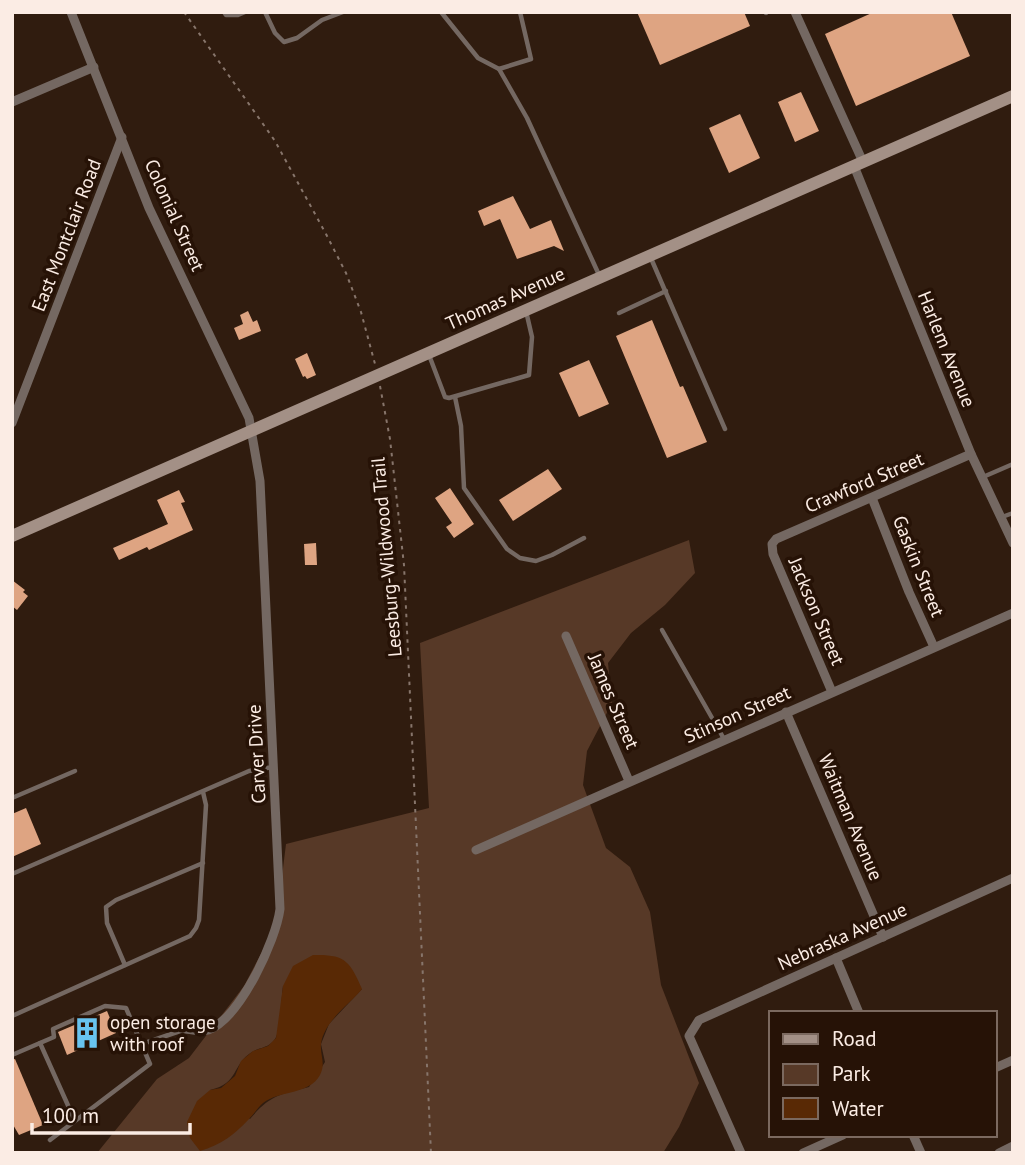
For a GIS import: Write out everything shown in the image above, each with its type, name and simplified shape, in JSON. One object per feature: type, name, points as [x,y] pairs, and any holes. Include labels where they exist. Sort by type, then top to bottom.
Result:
[{"type":"street","name":"Colonial Street","points":[[71,12],[149,208],[249,418],[251,431]]},
{"type":"street","name":"Harlem Avenue","points":[[795,12],[859,164],[971,454],[1013,543]]},
{"type":"street","points":[[12,102],[94,67]]},
{"type":"street","name":"Thomas Avenue","points":[[12,536],[1013,96]]},
{"type":"street","name":"East Montclair Road","points":[[12,423],[122,138]]},
{"type":"street","name":"Carver Drive","points":[[186,1029],[204,1031],[222,1020],[242,996],[272,941],[280,909],[260,481],[251,431]]},
{"type":"street","name":"Crawford Street","points":[[772,544],[776,539],[971,454]]},
{"type":"street","name":"Gaskin Street","points":[[872,498],[934,647]]},
{"type":"street","name":"Jackson Street","points":[[772,544],[832,692]]},
{"type":"street","name":"Stinson Street","points":[[476,850],[1013,613]]},
{"type":"street","name":"James Street","points":[[566,636],[629,781]]},
{"type":"street","name":"Waitman Avenue","points":[[786,712],[883,937]]},
{"type":"street","name":"Nebraska Avenue","points":[[741,1153],[689,1036],[699,1020],[1013,878]]},
{"type":"street","points":[[836,958],[858,1011]]},
{"type":"street","points":[[997,1067],[1013,1060]]},
{"type":"street","points":[[803,1153],[839,1137]]},
{"type":"street","points":[[914,1137],[921,1153]]},
{"type":"street","points":[[999,1153],[1013,1146]]},
{"type":"lane","points":[[224,12],[226,15],[245,12]]},
{"type":"lane","points":[[265,12],[275,33],[285,42],[297,38],[322,20],[343,12]]},
{"type":"lane","points":[[441,12],[478,58],[499,69],[527,118],[600,278]]},
{"type":"lane","points":[[499,69],[531,59],[520,12]]},
{"type":"lane","points":[[650,255],[725,429]]},
{"type":"lane","points":[[619,313],[666,291]]},
{"type":"lane","points":[[428,353],[445,397],[455,397],[529,375],[533,337],[525,310]]},
{"type":"lane","points":[[455,397],[462,438],[464,488],[472,503],[507,549],[520,558],[536,561],[584,538]]},
{"type":"lane","points":[[982,477],[1013,464]]},
{"type":"lane","points":[[1001,518],[1013,513]]},
{"type":"lane","points":[[662,630],[724,739]]},
{"type":"lane","points":[[12,874],[248,771],[274,767]]},
{"type":"lane","points":[[12,798],[75,771]]},
{"type":"lane","points":[[12,1016],[190,936],[197,928],[206,805],[203,792]]},
{"type":"lane","points":[[125,965],[107,923],[106,907],[116,900],[203,863]]},
{"type":"lane","points":[[12,1055],[54,1037],[53,1029],[105,1006],[126,1008],[150,1064],[50,1140]]},
{"type":"lane","points":[[142,1044],[186,1029]]},
{"type":"lane","points":[[40,1043],[75,1121]]},
{"type":"path","name":"Leesburg-Wildwood Trail","points":[[184,12],[275,141],[326,234],[346,273],[361,312],[378,376],[390,439],[404,565],[431,1153]]},
{"type":"green space","points":[[689,540],[695,573],[665,605],[631,633],[608,663],[612,703],[587,751],[583,785],[606,848],[630,867],[650,912],[661,985],[699,1083],[679,1127],[663,1153],[97,1153],[157,1079],[189,1058],[244,986],[276,925],[286,844],[429,808],[420,643]],"holes":[[[283,986],[362,989],[329,1024],[321,1044],[325,1062],[309,1087],[276,1097],[263,1105],[250,1119],[210,1090],[226,1083],[245,1057],[275,1039],[280,1022]]]},
{"type":"water","points":[[313,955],[332,956],[345,961],[362,989],[338,1014],[323,1036],[320,1075],[309,1086],[263,1103],[233,1134],[215,1146],[200,1151],[190,1138],[187,1122],[197,1101],[210,1090],[221,1088],[235,1076],[241,1061],[253,1051],[268,1046],[276,1038],[283,986],[293,966]]},
{"type":"building","points":[[637,12],[744,12],[750,26],[660,65]]},
{"type":"building","points":[[874,12],[951,12],[970,56],[856,106],[825,34]]},
{"type":"building","points":[[801,92],[819,131],[795,142],[778,102]]},
{"type":"building","points":[[740,114],[760,158],[729,173],[709,128]]},
{"type":"building","points":[[513,196],[530,229],[551,220],[564,251],[554,246],[517,259],[500,219],[484,226],[478,211]]},
{"type":"building","points":[[248,311],[253,322],[257,320],[261,331],[239,340],[234,328],[243,324],[240,315]]},
{"type":"building","points":[[652,320],[707,442],[667,458],[616,336]]},
{"type":"building","points":[[307,353],[316,375],[307,379],[303,377],[295,359]]},
{"type":"building","points":[[589,360],[609,404],[579,417],[559,373]]},
{"type":"building","points":[[548,469],[562,489],[513,521],[499,500]]},
{"type":"building","points":[[450,488],[474,524],[454,538],[446,527],[452,523],[435,498]]},
{"type":"building","points":[[179,490],[185,502],[181,503],[193,530],[119,560],[113,548],[168,524],[157,500]]},
{"type":"building","points":[[316,543],[317,565],[305,565],[304,544]]},
{"type":"building","points":[[12,580],[25,590],[23,592],[28,596],[17,610],[12,606]]},
{"type":"building","points":[[26,808],[41,844],[12,857],[12,814]]},
{"type":"building","name":"open storage with roof","points":[[107,1011],[116,1033],[67,1055],[58,1032]]},
{"type":"building","points":[[15,1059],[43,1125],[19,1135],[12,1123],[12,1060]]},
{"type":"place","name":"open storage with roof","points":[[87,1033]]}]
